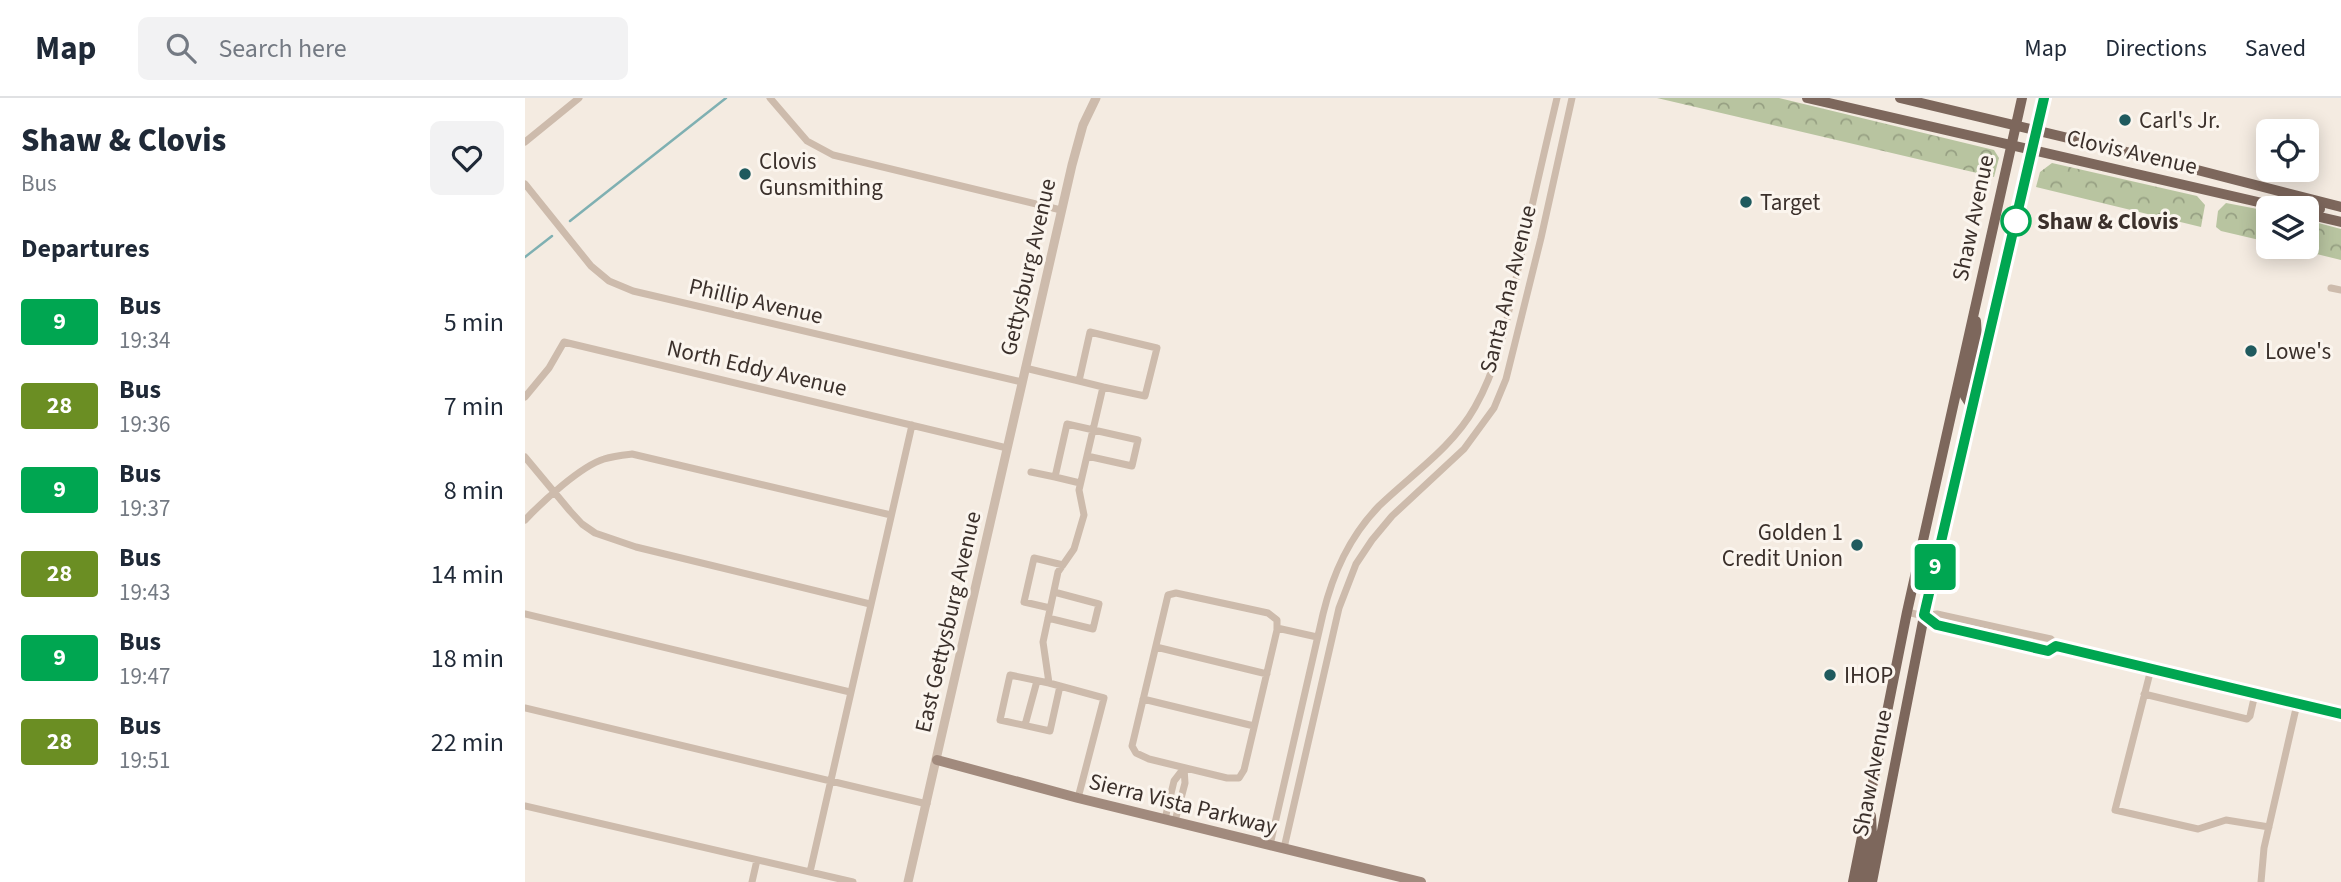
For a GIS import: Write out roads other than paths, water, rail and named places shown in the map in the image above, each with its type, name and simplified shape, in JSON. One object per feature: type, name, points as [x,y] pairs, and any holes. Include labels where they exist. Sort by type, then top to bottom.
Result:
[{"type":"main road","name":"Clovis Avenue","points":[[1807,98],[2256,202]]},
{"type":"main road","name":"Clovis Avenue","points":[[1900,98],[2341,207]]},
{"type":"main road","name":"Shaw Avenue","points":[[1853,882],[1907,612],[2022,98]]},
{"type":"main road","name":"Shaw Avenue","points":[[1872,882],[1924,615],[2044,98]]},
{"type":"main road","points":[[2319,208],[2341,214]]},
{"type":"main road","points":[[2319,217],[2341,222]]},
{"type":"main road","points":[[1972,407],[1965,396],[1977,339],[1975,307]]},
{"type":"main road","name":"Sierra Vista Parkway","points":[[937,760],[1421,882]]},
{"type":"main road","points":[[1862,882],[1871,835],[1870,799]]},
{"type":"street","points":[[525,142],[579,98]]},
{"type":"street","points":[[770,98],[807,141],[833,155],[1061,211]]},
{"type":"street","name":"Gettysburg Avenue","points":[[1007,448],[1077,143],[1096,98]]},
{"type":"street","name":"Santa Ana Avenue","points":[[1270,845],[1329,587],[1343,556],[1353,539],[1381,505],[1458,432],[1487,386],[1500,346],[1557,98]]},
{"type":"street","name":"Santa Ana Avenue","points":[[1284,848],[1339,608],[1356,564],[1392,516],[1464,449],[1493,408],[1506,379],[1572,98]]},
{"type":"street","name":"Phillip Avenue","points":[[525,184],[591,266],[609,281],[633,291],[1022,382]]},
{"type":"street","points":[[2331,288],[2341,290]]},
{"type":"street","points":[[1024,368],[1103,387],[1145,396],[1157,348],[1090,332],[1079,381]]},
{"type":"street","name":"North Eddy Avenue","points":[[525,397],[549,368],[564,342],[1007,448]]},
{"type":"street","points":[[1049,683],[1043,642],[1058,572],[1075,549],[1084,515],[1080,483],[1103,387]]},
{"type":"street","points":[[1055,477],[1067,424],[1138,440],[1132,466],[1087,456]]},
{"type":"street","points":[[810,872],[912,425]]},
{"type":"street","name":"East Gettysburg Avenue","points":[[927,804],[1007,448]]},
{"type":"street","points":[[525,520],[590,465],[604,459],[632,454],[891,515]]},
{"type":"street","points":[[525,457],[554,494],[582,524],[595,533],[616,541],[870,604]]},
{"type":"street","points":[[1031,472],[1080,483]]},
{"type":"street","points":[[1050,608],[1024,602],[1034,558],[1063,565]]},
{"type":"street","points":[[1048,618],[1093,629],[1099,604],[1054,592]]},
{"type":"street","points":[[1176,593],[1268,613],[1277,620],[1277,628],[1244,770],[1239,778],[1227,778],[1184,768],[1136,753],[1132,746],[1168,596],[1176,593]]},
{"type":"street","points":[[1907,612],[1937,614],[2022,631],[2051,639],[2056,646],[2341,714]]},
{"type":"street","points":[[525,614],[850,692]]},
{"type":"street","points":[[1924,615],[1937,625],[1977,635],[2048,651],[2056,646]]},
{"type":"street","points":[[1277,628],[1317,637]]},
{"type":"street","points":[[1156,647],[1267,674]]},
{"type":"street","points":[[2151,669],[2115,810],[2198,829],[2226,820],[2269,827]]},
{"type":"street","points":[[1061,687],[1050,731],[1000,720],[1010,675],[1049,683],[1104,698],[1077,797]]},
{"type":"street","points":[[1025,725],[1037,681]]},
{"type":"street","points":[[2144,694],[2247,719],[2255,694]]},
{"type":"street","points":[[1143,699],[1254,726]]},
{"type":"street","points":[[2262,882],[2261,867],[2297,704]]},
{"type":"street","points":[[525,708],[927,804],[908,882]]},
{"type":"street","points":[[1170,820],[1185,783],[1184,768]]},
{"type":"street","points":[[525,806],[853,882]]},
{"type":"street","points":[[752,882],[757,860]]},
{"type":"waterway","points":[[570,221],[726,98]]},
{"type":"waterway","points":[[525,257],[552,236]]},
{"type":"place","name":"Carl's Jr.","points":[[2125,120]]},
{"type":"place","name":"Clovis Gunsmithing","points":[[745,174]]},
{"type":"place","name":"Target","points":[[1746,202]]},
{"type":"place","name":"Shaw & Clovis","points":[[2016,221]]},
{"type":"place","name":"Lowe's","points":[[2251,351]]},
{"type":"place","name":"Golden 1 Credit Union","points":[[1857,545]]},
{"type":"place","name":"IHOP","points":[[1830,675]]}]
